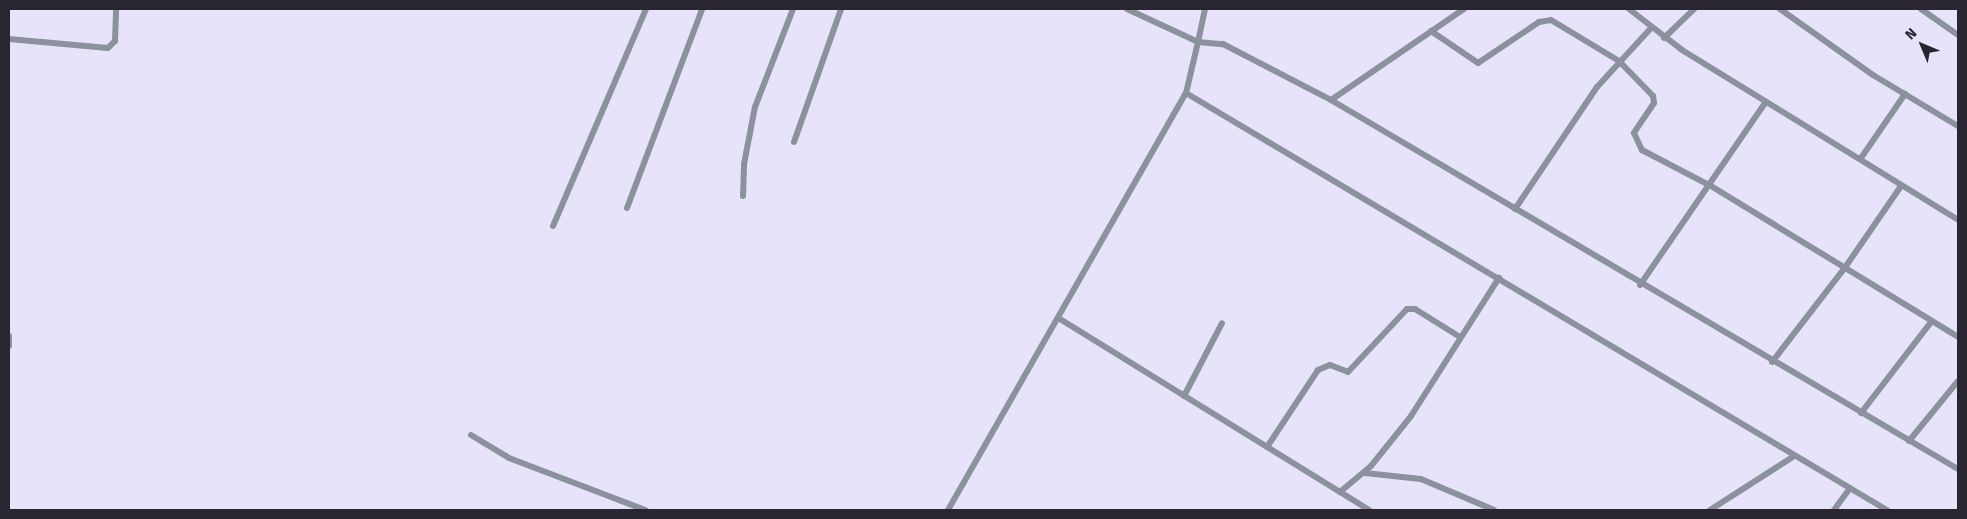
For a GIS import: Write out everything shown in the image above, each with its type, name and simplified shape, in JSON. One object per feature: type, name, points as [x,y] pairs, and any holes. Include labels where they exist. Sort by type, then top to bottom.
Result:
[{"type":"street","points":[[9,39],[108,48],[116,37],[116,9]]},
{"type":"street","points":[[553,226],[646,9]]},
{"type":"street","points":[[627,208],[702,9]]},
{"type":"street","points":[[743,196],[744,158],[755,107],[793,9]]},
{"type":"street","points":[[794,142],[842,9]]},
{"type":"street","points":[[1127,9],[1198,42],[1223,44],[1331,100],[1772,362],[1958,470]]},
{"type":"street","points":[[948,510],[1060,319],[1186,93],[1205,9]]},
{"type":"street","points":[[1331,100],[1464,9]]},
{"type":"street","points":[[1629,9],[1664,38],[1766,102],[1862,158],[1901,186],[1958,220]]},
{"type":"street","points":[[1664,38],[1694,9]]},
{"type":"street","points":[[1780,9],[1905,94],[1958,126]]},
{"type":"street","points":[[1921,9],[1958,35]]},
{"type":"street","points":[[1431,32],[1478,63],[1539,22],[1551,20],[1619,61],[1655,99],[1634,132],[1638,146],[1711,186],[1958,337]]},
{"type":"street","points":[[1515,209],[1619,61],[1651,28]]},
{"type":"street","points":[[1186,93],[1887,510]]},
{"type":"street","points":[[1862,158],[1905,94]]},
{"type":"street","points":[[1640,284],[1689,211],[1711,186],[1766,102]]},
{"type":"street","points":[[1772,362],[1844,269],[1901,186]]},
{"type":"street","points":[[1340,492],[1365,472],[1432,388],[1460,337],[1499,278]]},
{"type":"street","points":[[1266,448],[1318,370],[1330,365],[1348,372],[1407,309],[1415,309],[1460,337]]},
{"type":"street","points":[[1060,319],[1369,510]]},
{"type":"street","points":[[1860,413],[1931,322]]},
{"type":"street","points":[[1184,396],[1222,323]]},
{"type":"street","points":[[9,336],[9,346]]},
{"type":"street","points":[[1909,441],[1958,380]]},
{"type":"street","points":[[471,435],[509,458],[645,510]]},
{"type":"street","points":[[1710,510],[1794,456]]},
{"type":"street","points":[[1365,472],[1421,479],[1494,510]]},
{"type":"street","points":[[1834,510],[1850,488]]}]
